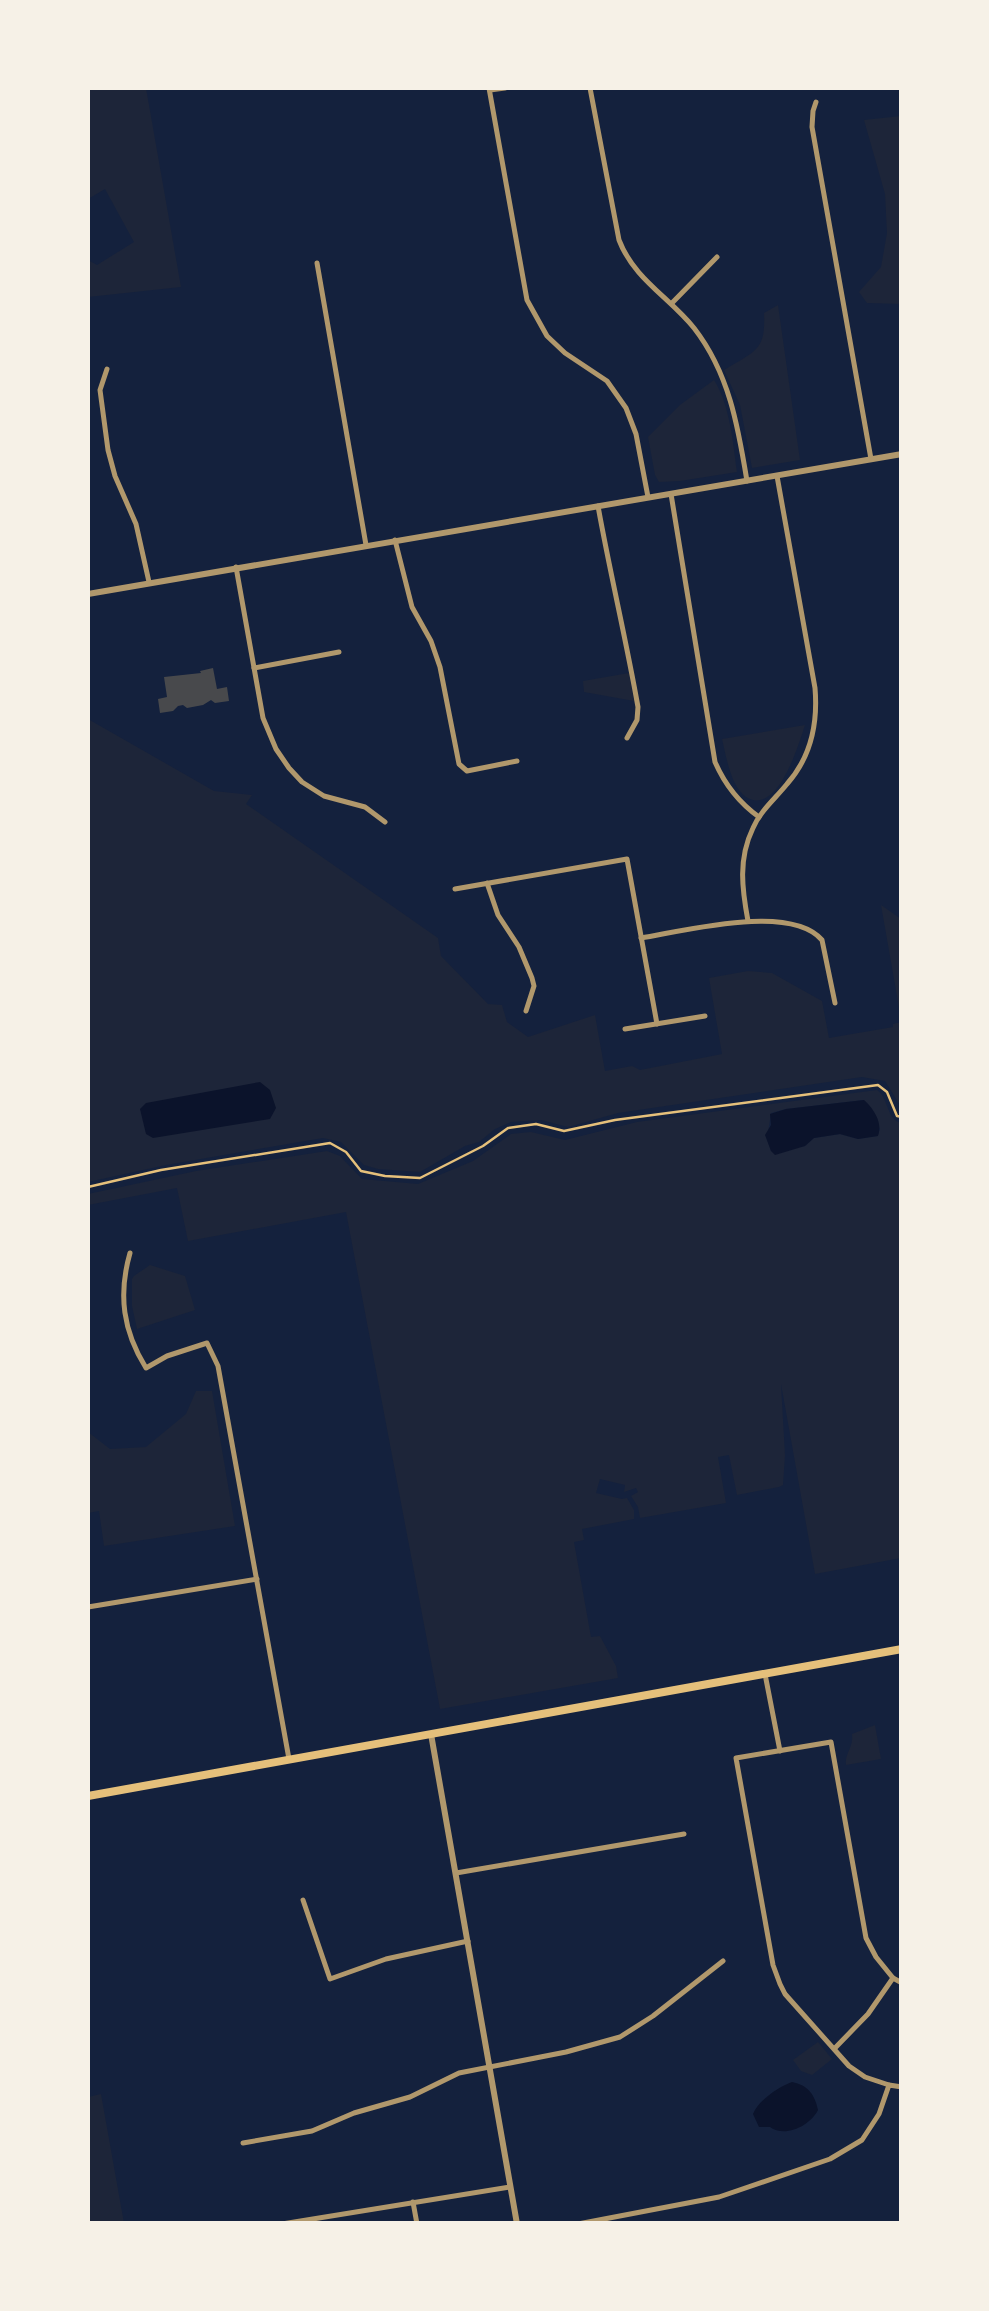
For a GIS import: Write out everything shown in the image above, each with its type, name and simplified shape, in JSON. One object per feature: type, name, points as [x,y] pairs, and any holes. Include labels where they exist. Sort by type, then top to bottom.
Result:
[{"type":"main road","points":[[88,1796],[902,1649]]},
{"type":"street","points":[[505,88],[490,89],[527,300],[547,336],[606,381],[626,408],[636,434],[648,498]]},
{"type":"street","points":[[590,88],[619,240],[638,274],[695,329],[722,376],[737,421],[747,480]]},
{"type":"street","points":[[816,102],[812,127],[870,460]]},
{"type":"street","points":[[672,303],[717,257]]},
{"type":"street","points":[[317,262],[366,545]]},
{"type":"street","points":[[107,369],[100,390],[108,450],[136,524],[150,582]]},
{"type":"street","points":[[88,594],[902,454]]},
{"type":"street","points":[[748,921],[742,872],[746,844],[758,817],[805,759],[816,719],[815,688],[777,476]]},
{"type":"street","points":[[671,494],[715,762],[728,788],[758,817]]},
{"type":"street","points":[[598,506],[638,710],[636,724],[627,738]]},
{"type":"street","points":[[396,540],[412,608],[437,656],[459,764],[467,770],[516,761]]},
{"type":"street","points":[[236,567],[266,730],[276,750],[302,782],[324,796],[365,807],[385,822]]},
{"type":"street","points":[[254,668],[339,652]]},
{"type":"street","points":[[455,889],[626,859],[656,1024]]},
{"type":"street","points":[[487,883],[498,915],[519,947],[532,978],[534,986],[526,1011]]},
{"type":"street","points":[[641,938],[748,921],[803,926],[822,940],[835,1002]]},
{"type":"street","points":[[625,1029],[705,1016]]},
{"type":"street","points":[[130,1253],[122,1286],[124,1318],[146,1368],[167,1356],[208,1343],[218,1366],[289,1760]]},
{"type":"street","points":[[88,1607],[257,1578]]},
{"type":"street","points":[[765,1674],[780,1751]]},
{"type":"street","points":[[430,1734],[517,2224]]},
{"type":"street","points":[[902,1982],[893,1978],[866,1938],[831,1742],[736,1758],[776,1974],[786,1994],[856,2071],[902,2087]]},
{"type":"street","points":[[456,1873],[684,1834]]},
{"type":"street","points":[[303,1900],[330,1979],[386,1958],[468,1941]]},
{"type":"street","points":[[243,2143],[312,2131],[354,2113],[410,2097],[459,2073],[620,2037],[723,1961]]},
{"type":"street","points":[[835,2048],[868,2014],[893,1978]]},
{"type":"street","points":[[578,2224],[719,2197],[830,2159],[862,2140],[879,2114],[889,2085]]},
{"type":"street","points":[[282,2224],[510,2186]]},
{"type":"street","points":[[414,2202],[417,2224]]},
{"type":"path","points":[[88,1186],[330,1143],[346,1152],[361,1170],[420,1178],[484,1146],[508,1128],[536,1124],[564,1131],[616,1120],[878,1085],[888,1092],[898,1116],[902,1117]]},
{"type":"shaded area","points":[[88,88],[146,88],[181,287],[88,297],[88,260],[97,265],[134,242],[105,189],[88,199]]},
{"type":"shaded area","points":[[901,116],[901,304],[867,303],[859,292],[881,267],[887,233],[885,194],[864,120]]},
{"type":"shaded area","points":[[778,305],[800,460],[752,468],[740,405],[724,370],[756,349],[763,335],[764,313]]},
{"type":"shaded area","points":[[714,380],[727,412],[737,472],[659,482],[648,437],[680,405]]},
{"type":"shaded area","points":[[629,673],[634,701],[584,692],[583,681]]},
{"type":"shaded area","points":[[88,719],[214,791],[252,795],[246,804],[438,938],[441,956],[488,1004],[502,1005],[507,1022],[528,1037],[595,1015],[605,1071],[632,1066],[640,1070],[722,1054],[709,978],[748,971],[772,973],[822,1001],[829,1038],[893,1027],[901,1022],[901,1107],[885,1081],[862,1077],[618,1113],[568,1127],[541,1120],[511,1122],[420,1172],[364,1165],[341,1142],[323,1138],[88,1182]]},
{"type":"shaded area","points":[[805,725],[777,788],[768,797],[746,797],[733,779],[722,739]]},
{"type":"shaded area","points":[[881,905],[901,919],[901,1019]]},
{"type":"shaded area","points":[[260,1082],[270,1090],[276,1108],[270,1119],[153,1138],[146,1134],[140,1109],[146,1103]]},
{"type":"shaded area","points":[[877,1090],[901,1123],[901,1558],[815,1574],[781,1384],[783,1485],[737,1495],[729,1455],[718,1457],[726,1503],[640,1518],[631,1496],[638,1492],[636,1488],[624,1492],[625,1485],[600,1479],[596,1493],[627,1498],[634,1519],[582,1529],[584,1540],[574,1542],[591,1637],[600,1636],[618,1678],[440,1709],[346,1212],[188,1241],[177,1188],[88,1205],[88,1194],[196,1171],[327,1151],[340,1156],[362,1179],[418,1184],[473,1161],[511,1134],[531,1132],[565,1140],[637,1122]],"holes":[[[864,1100],[880,1129],[877,1136],[858,1139],[840,1134],[814,1138],[805,1146],[771,1151],[767,1139],[771,1113]]]},
{"type":"shaded area","points":[[864,1100],[877,1116],[878,1136],[858,1139],[840,1134],[814,1138],[805,1146],[775,1155],[771,1151],[765,1135],[771,1125],[770,1114]]},
{"type":"shaded area","points":[[150,1265],[185,1276],[195,1310],[137,1329],[132,1279]]},
{"type":"shaded area","points":[[196,1391],[212,1391],[235,1526],[104,1546],[99,1511],[88,1513],[88,1432],[110,1449],[146,1447],[186,1414]]},
{"type":"shaded area","points":[[875,1725],[881,1759],[846,1765],[852,1734]]},
{"type":"shaded area","points":[[818,2042],[832,2059],[812,2075],[801,2071],[793,2060]]},
{"type":"shaded area","points":[[792,2082],[813,2095],[818,2110],[814,2116],[790,2131],[759,2127],[753,2114],[756,2109],[769,2095]]},
{"type":"shaded area","points":[[101,2094],[124,2223],[88,2223],[88,2097]]},
{"type":"building","points":[[213,668],[217,689],[227,687],[229,701],[211,700],[160,713],[158,699],[167,697],[164,677]]}]
